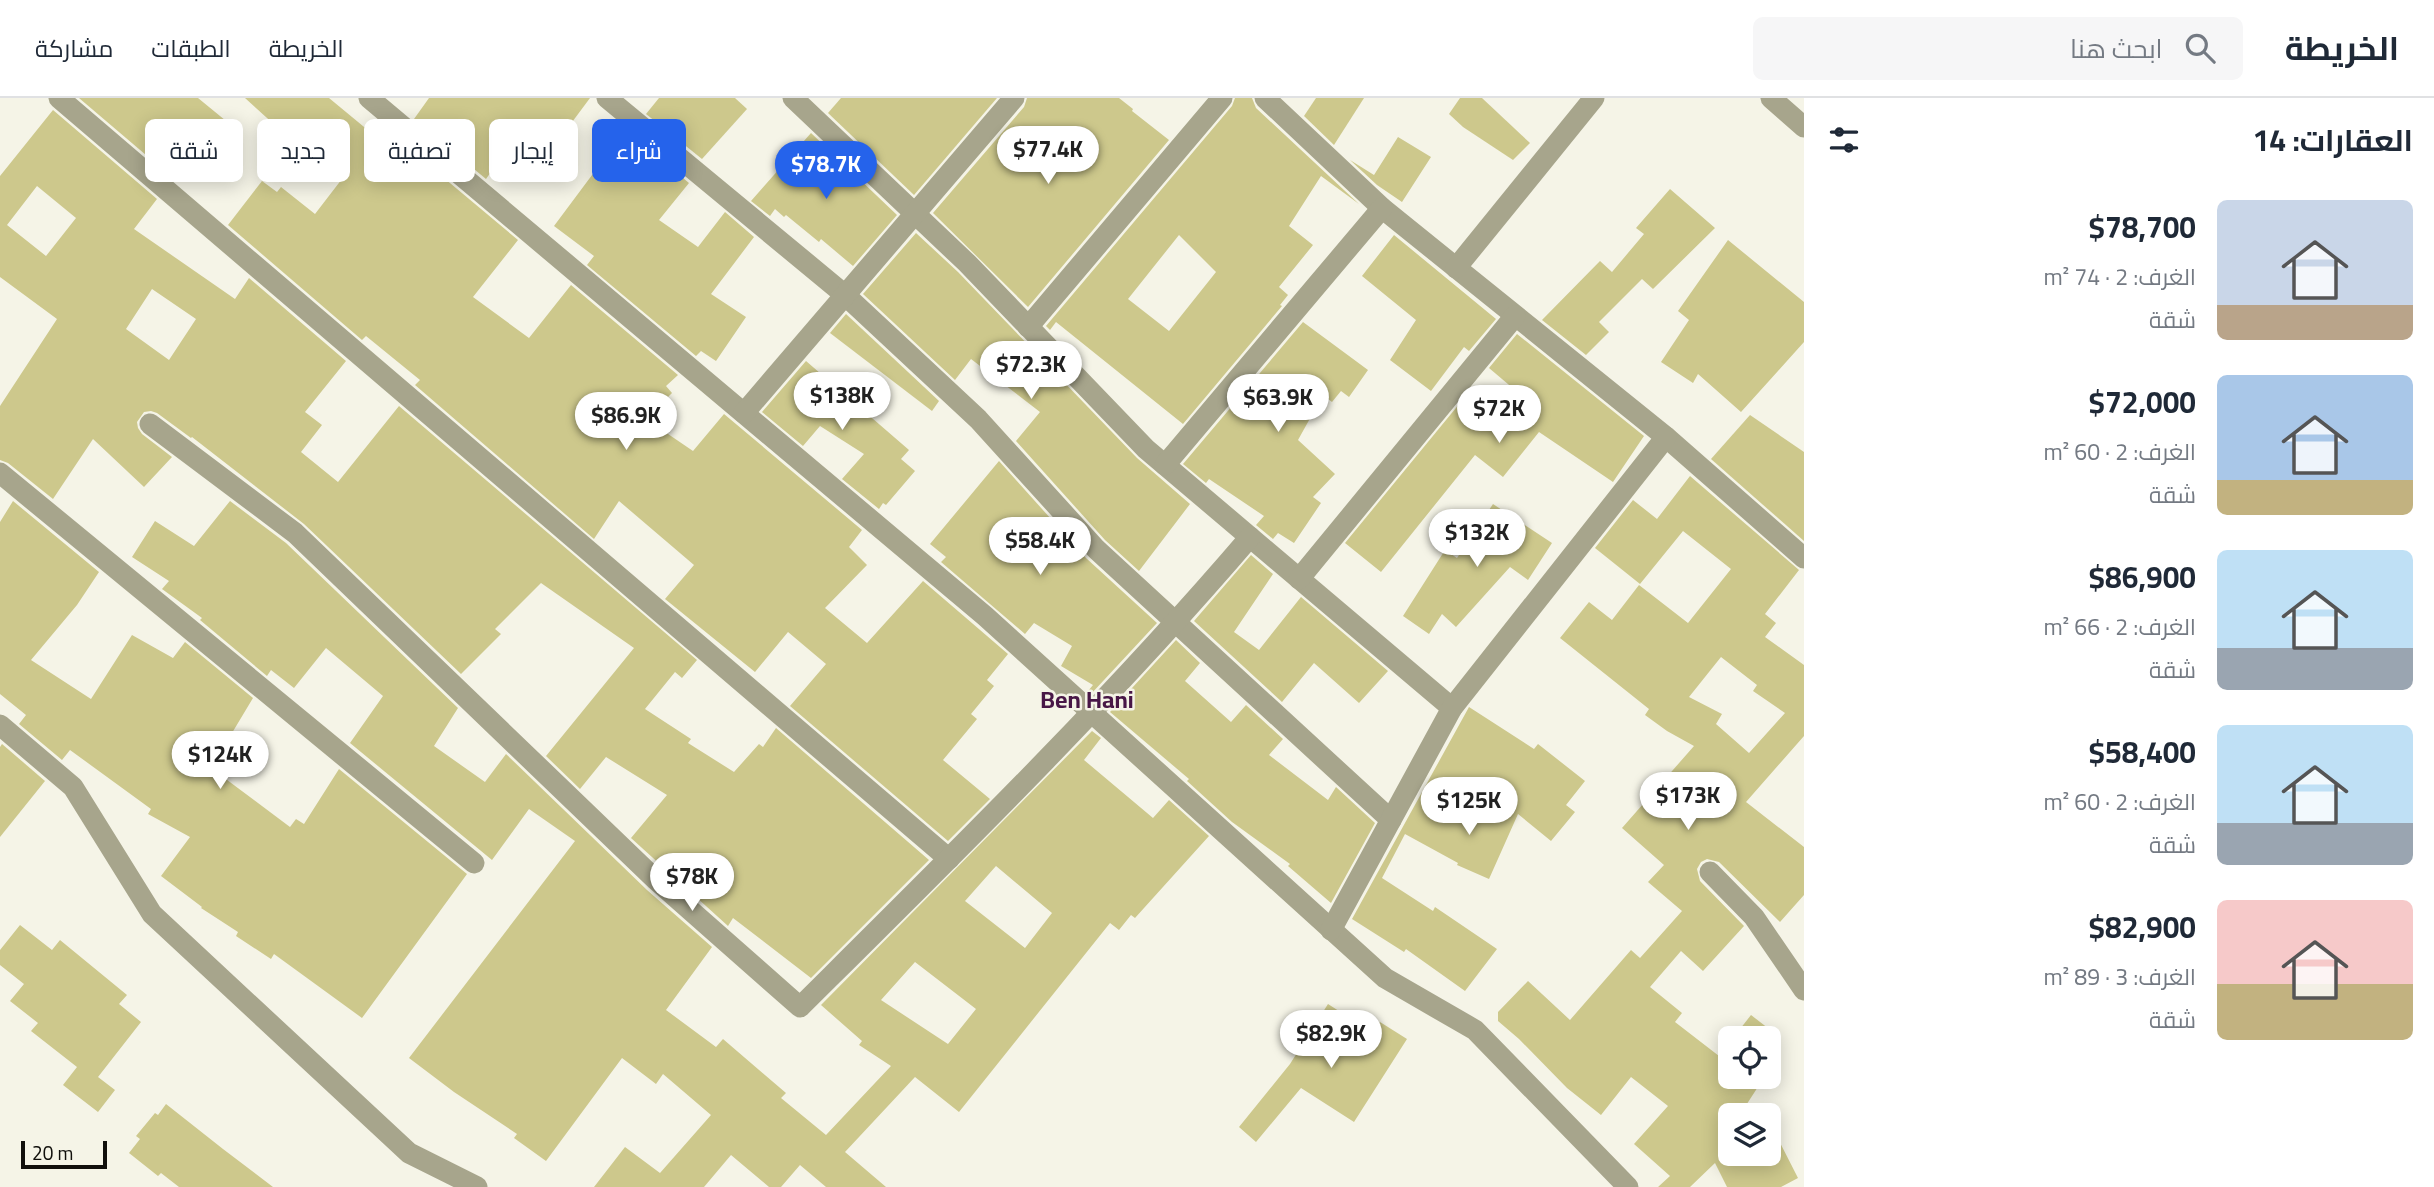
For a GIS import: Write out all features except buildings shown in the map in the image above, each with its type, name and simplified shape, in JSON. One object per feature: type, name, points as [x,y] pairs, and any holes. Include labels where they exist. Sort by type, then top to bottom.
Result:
[{"type":"street","points":[[59,98],[949,859]]},
{"type":"street","points":[[369,98],[985,616],[1385,978],[1475,1030],[1628,1187]]},
{"type":"street","points":[[607,98],[845,295],[978,418],[1096,549],[1391,820]]},
{"type":"street","points":[[793,98],[967,263],[1146,449],[1452,708]]},
{"type":"street","points":[[744,413],[1014,98]]},
{"type":"street","points":[[1028,327],[1222,98]]},
{"type":"street","points":[[1265,98],[1382,208],[1666,437],[1804,558]]},
{"type":"street","points":[[1456,268],[1594,98]]},
{"type":"street","points":[[1770,98],[1804,127]]},
{"type":"street","points":[[1165,465],[1382,208]]},
{"type":"street","points":[[1299,579],[1515,316]]},
{"type":"street","points":[[150,424],[295,533],[656,880],[800,1007],[1092,713],[1177,623],[1250,537]]},
{"type":"street","points":[[1331,930],[1452,708],[1666,437]]},
{"type":"street","points":[[0,473],[474,863]]},
{"type":"street","points":[[0,725],[73,787],[152,914],[409,1153],[477,1187]]},
{"type":"street","points":[[1710,872],[1754,917],[1804,990]]},
{"type":"district","name":"Ben Hani","points":[[1087,699]]}]
